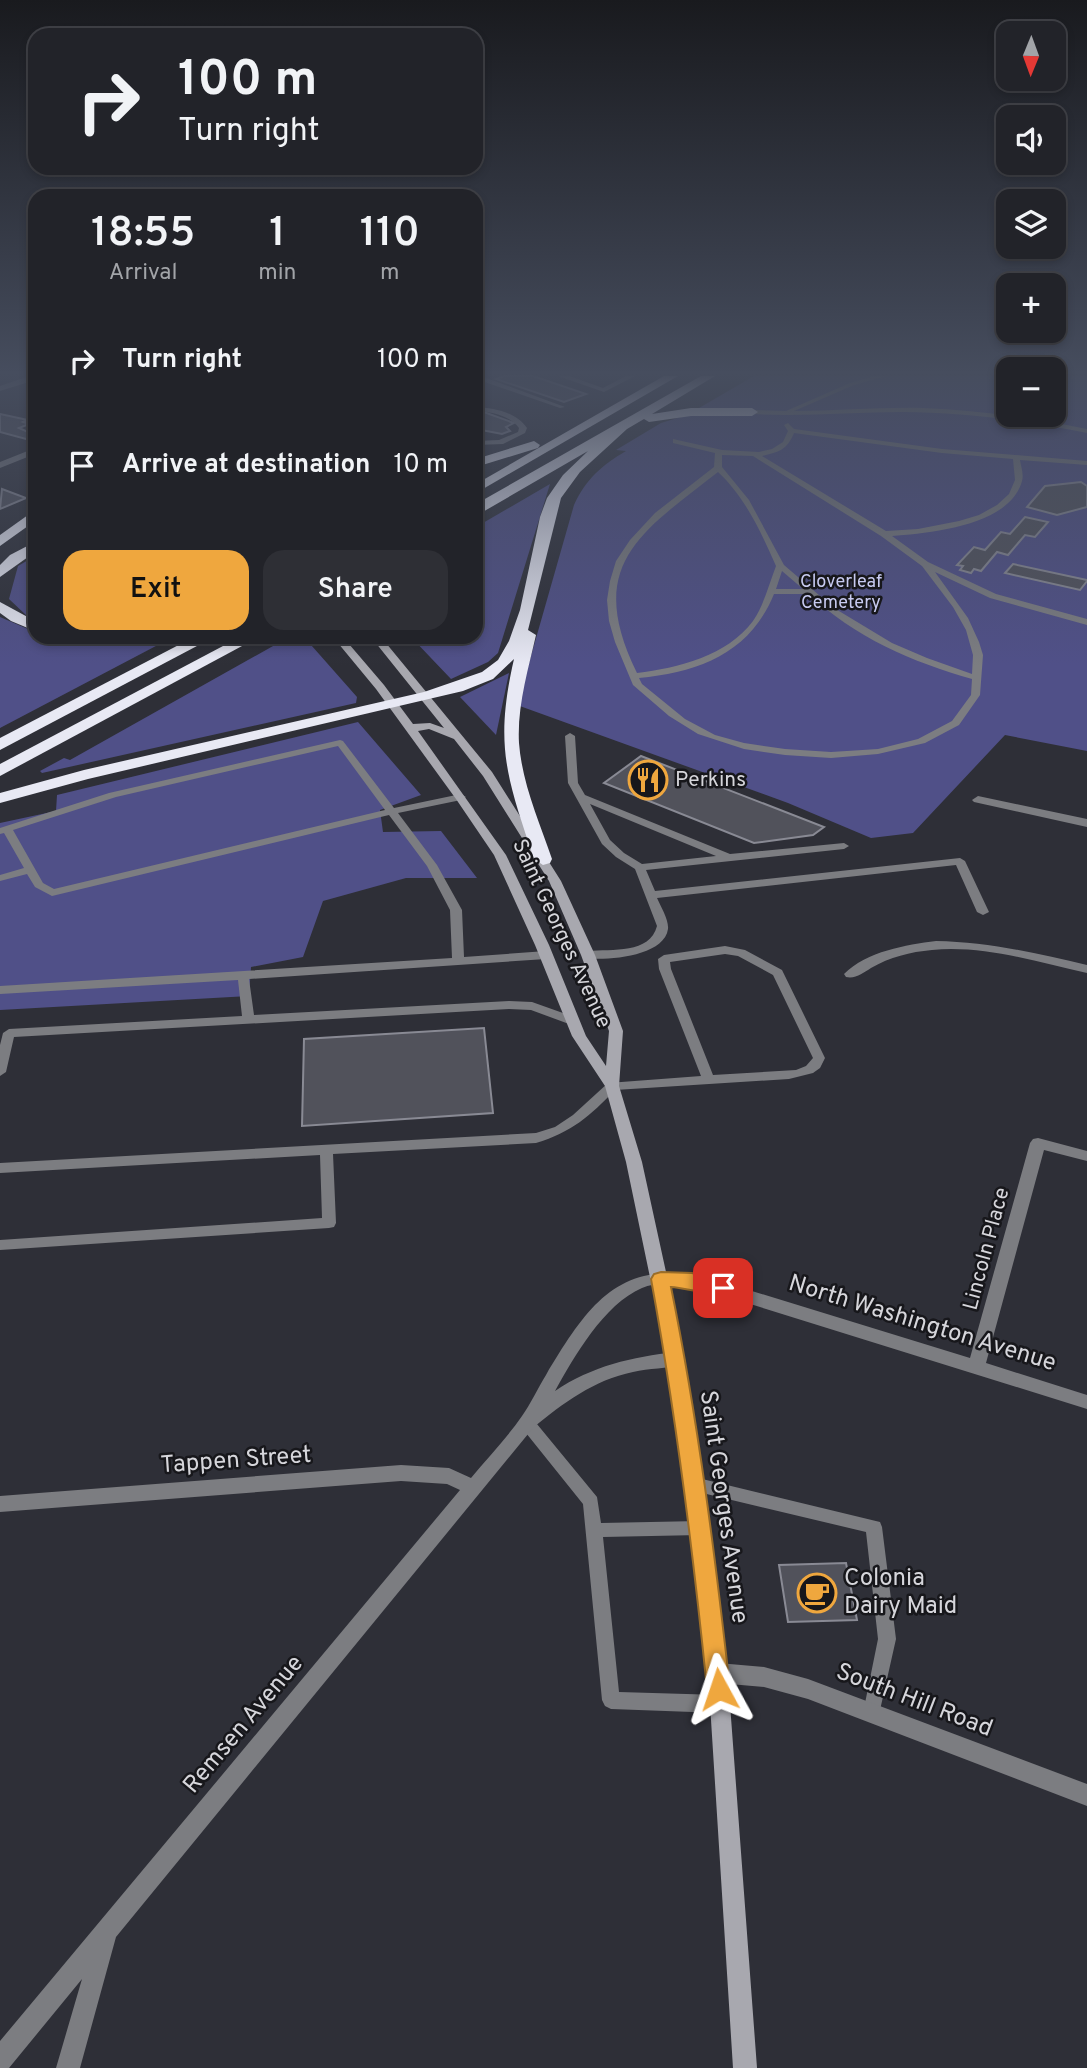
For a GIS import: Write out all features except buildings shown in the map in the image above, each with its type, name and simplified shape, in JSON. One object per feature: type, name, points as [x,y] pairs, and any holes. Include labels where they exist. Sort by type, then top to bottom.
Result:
[{"type":"highway","points":[[483,485],[505,473]]},
{"type":"highway","points":[[483,506],[542,473]]},
{"type":"highway","points":[[0,798],[72,778],[426,696],[473,682],[504,663],[513,650],[532,595],[548,515],[556,495],[573,473]]},
{"type":"highway","points":[[0,542],[28,520]]},
{"type":"highway","points":[[0,551],[28,533]]},
{"type":"highway","points":[[0,573],[15,558],[28,550]]},
{"type":"highway","points":[[532,595],[531,625],[511,720],[511,741],[519,781],[542,859]]},
{"type":"highway","points":[[0,606],[28,623]]},
{"type":"highway","points":[[0,745],[193,644]]},
{"type":"highway","points":[[0,771],[237,644]]},
{"type":"main road","name":"Saint Georges Avenue","points":[[344,644],[393,704],[500,855],[546,955],[579,1036],[612,1086],[634,1162],[676,1359],[718,1673],[744,2068]]},
{"type":"main road","name":"Saint Georges Avenue","points":[[382,644],[463,740],[507,801],[542,859],[588,955],[616,1031],[612,1086]]},
{"type":"main road","points":[[410,728],[436,728],[463,740]]},
{"type":"street","points":[[978,800],[1087,823]]},
{"type":"street","points":[[851,974],[874,959],[887,955],[962,945],[996,948],[1087,970]]},
{"type":"street","name":"Lincoln Place","points":[[976,1367],[1038,1143],[1087,1156]]},
{"type":"street","name":"North Washington Avenue","points":[[661,1279],[708,1283],[1087,1402]]},
{"type":"street","name":"Remsen Avenue","points":[[0,2060],[527,1423],[572,1348],[610,1302],[636,1284],[661,1279]]},
{"type":"street","name":"Remsen Avenue","points":[[527,1423],[565,1392],[603,1372],[640,1362],[676,1359]]},
{"type":"street","name":"Tappen Street","points":[[0,1504],[401,1473],[449,1476],[474,1488]]},
{"type":"street","name":"South Hill Road","points":[[718,1673],[765,1677],[807,1689],[1087,1795]]},
{"type":"street","points":[[68,2068],[106,1933]]},
{"type":"lane","points":[[712,473],[650,522],[622,558],[613,584],[610,608],[613,625],[638,685],[668,712],[694,729],[738,745],[816,755],[885,751],[911,745],[953,725],[972,699],[978,678],[978,651],[966,620],[925,564]]},
{"type":"lane","points":[[724,473],[770,542],[780,566],[840,617],[932,665],[978,678]]},
{"type":"lane","points":[[784,473],[884,534],[925,564],[993,596],[1087,622]]},
{"type":"lane","points":[[884,534],[950,527],[999,507],[1012,495],[1019,480],[1018,473]]},
{"type":"lane","points":[[634,676],[688,666],[726,648],[756,623],[780,566]]},
{"type":"lane","points":[[770,592],[809,591]]},
{"type":"lane","points":[[570,736],[573,783],[606,842],[620,855],[640,867],[844,846]]},
{"type":"lane","points":[[458,961],[456,910],[432,865],[390,813],[340,743],[113,795],[4,830],[39,885],[52,893],[390,813],[461,797]]},
{"type":"lane","points":[[581,797],[730,857]]},
{"type":"lane","points":[[651,895],[960,861],[983,912]]},
{"type":"lane","points":[[588,955],[652,946],[662,936],[663,926],[640,867]]},
{"type":"lane","points":[[0,878],[31,870]]},
{"type":"lane","points":[[652,946],[664,959],[665,969],[709,1080]]},
{"type":"lane","points":[[0,1168],[519,1140],[544,1136],[573,1124],[612,1086],[808,1070],[817,1064],[819,1058],[778,973],[741,953],[725,950],[664,959]]},
{"type":"lane","points":[[0,990],[546,955]]},
{"type":"lane","points":[[243,976],[248,1020]]},
{"type":"lane","points":[[0,1072],[9,1034],[509,1005],[532,1006],[573,1021]]},
{"type":"lane","points":[[0,1245],[329,1223],[326,1150]]},
{"type":"lane","points":[[527,1423],[591,1502],[611,1700],[720,1704]]},
{"type":"lane","points":[[694,1484],[874,1527],[887,1639],[872,1713]]},
{"type":"lane","points":[[594,1530],[700,1528]]},
{"type":"green space","name":"Cloverleaf Cemetery","points":[[596,473],[1087,473],[1087,751],[1005,735],[913,833],[871,838],[788,803],[517,705],[574,505]]},
{"type":"green space","points":[[550,484],[498,653],[488,662],[451,679],[418,644],[483,644],[483,523]]},
{"type":"green space","points":[[28,560],[28,616],[9,599],[18,566]]},
{"type":"green space","points":[[0,617],[28,629],[28,644],[160,644],[0,728]]},
{"type":"green space","points":[[277,644],[310,644],[357,697],[356,703],[42,773],[40,771],[64,758],[70,760]]},
{"type":"green space","points":[[509,673],[496,735],[460,697]]},
{"type":"green space","points":[[358,722],[421,795],[380,810],[383,832],[441,831],[477,878],[406,878],[323,901],[303,957],[251,967],[249,996],[0,1010],[0,823],[56,811],[57,795]]},
{"type":"place","name":"Perkins","points":[[648,780]]},
{"type":"place","name":"Colonia Dairy Maid","points":[[817,1593]]},
{"type":"route","points":[[719,1689],[705,1560],[676,1359],[661,1279],[708,1283],[723,1288]]}]
